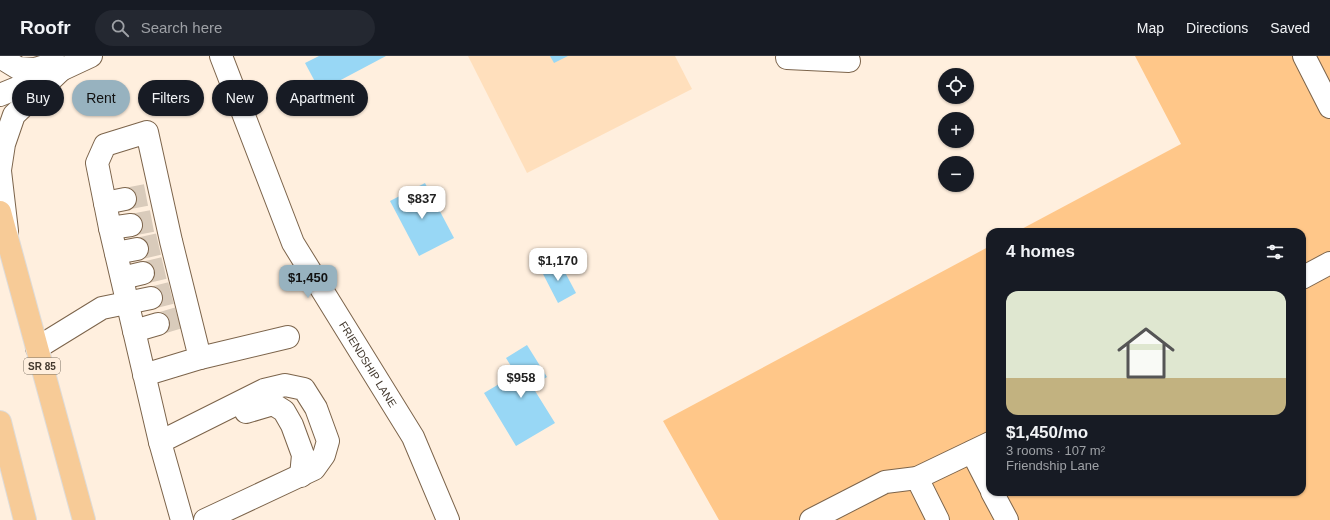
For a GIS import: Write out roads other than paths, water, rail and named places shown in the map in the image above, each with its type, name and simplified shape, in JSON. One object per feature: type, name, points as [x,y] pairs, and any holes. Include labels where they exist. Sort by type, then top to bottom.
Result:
[{"type":"main road","name":"SR 85","points":[[0,212],[84,520]]},
{"type":"main road","points":[[0,422],[25,520]]},
{"type":"street","points":[[0,57],[18,68],[35,69],[79,56]]},
{"type":"street","points":[[0,95],[91,56]]},
{"type":"street","name":"FRIENDSHIP LANE","points":[[220,56],[294,242],[413,438],[448,520]]},
{"type":"street","points":[[1304,56],[1330,107]]},
{"type":"street","points":[[787,58],[849,60]]},
{"type":"street","points":[[9,246],[0,170],[4,144],[14,115],[61,70]]},
{"type":"street","points":[[140,223],[134,197],[140,223],[165,242],[170,267],[169,294],[175,319],[200,358]]},
{"type":"street","points":[[116,253],[140,223]]},
{"type":"street","points":[[116,253],[138,248]]},
{"type":"street","points":[[116,253],[160,442],[182,520]]},
{"type":"street","points":[[1306,276],[1330,263]]},
{"type":"street","points":[[122,278],[143,273]]},
{"type":"street","points":[[37,348],[102,308],[128,304],[169,294]]},
{"type":"street","points":[[134,331],[175,319]]},
{"type":"street","points":[[144,375],[200,358],[288,337]]},
{"type":"street","points":[[160,442],[264,390],[284,385],[304,390],[316,408],[328,441],[324,455],[314,469],[205,520]]},
{"type":"street","points":[[184,430],[273,404],[284,411],[292,425],[303,455],[301,476]]},
{"type":"street","points":[[811,520],[885,482],[917,478],[981,448],[986,470]]},
{"type":"street","points":[[917,478],[938,520]]},
{"type":"street","points":[[994,496],[1007,520]]},
{"type":"tunnel","points":[[125,199],[146,195]]},
{"type":"tunnel","points":[[131,225],[152,221]]},
{"type":"tunnel","points":[[137,249],[159,244]]},
{"type":"tunnel","points":[[143,273],[164,268]]},
{"type":"tunnel","points":[[151,298],[171,293]]},
{"type":"tunnel","points":[[158,324],[178,318]]}]
